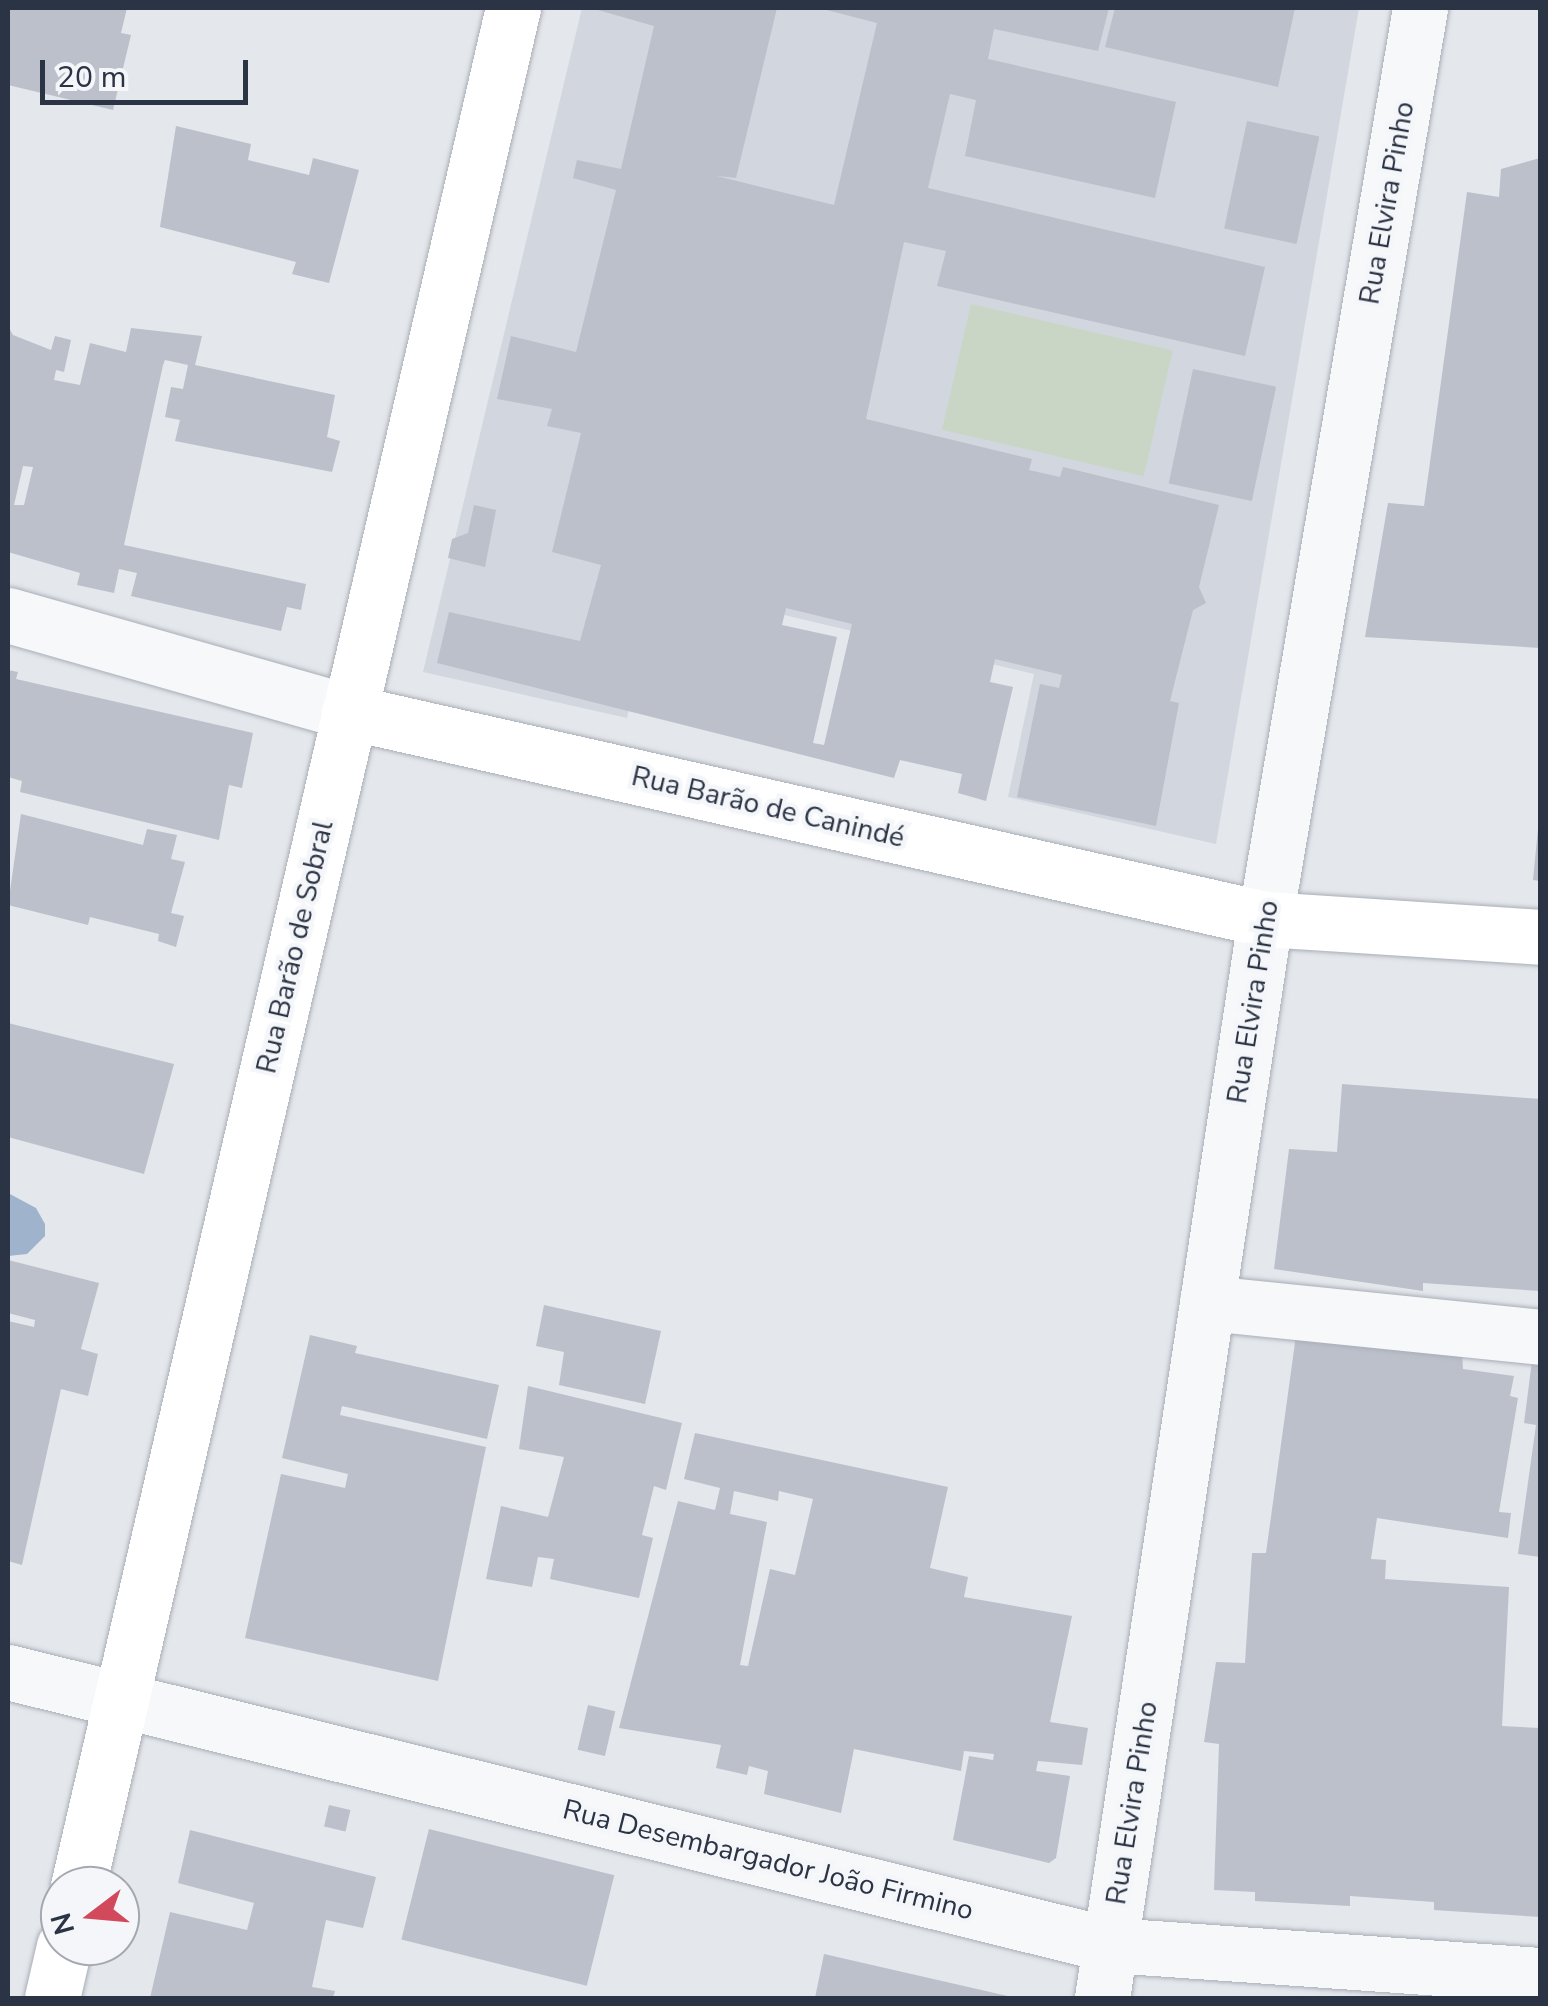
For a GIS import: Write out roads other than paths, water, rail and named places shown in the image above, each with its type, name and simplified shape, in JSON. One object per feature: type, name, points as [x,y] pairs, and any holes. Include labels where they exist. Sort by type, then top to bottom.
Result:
[{"type":"main road","name":"Rua Barão de Sobral","points":[[83,1866],[513,8]]},
{"type":"main road","name":"Rua Barão de Canindé","points":[[349,712],[1265,919],[1540,937]]},
{"type":"main road","points":[[52,1998],[59,1966]]},
{"type":"street","name":"Rua Elvira Pinho","points":[[1102,1998],[1265,919],[1420,8]]},
{"type":"street","name":"Rua Barão de Canindé","points":[[8,615],[349,712]]},
{"type":"street","points":[[1207,1302],[1540,1337]]},
{"type":"street","name":"Rua Desembargador João Firmino","points":[[8,1672],[1110,1944],[1540,1975]]},
{"type":"water","points":[[8,1193],[36,1208],[45,1224],[45,1236],[27,1254],[8,1256]]}]
